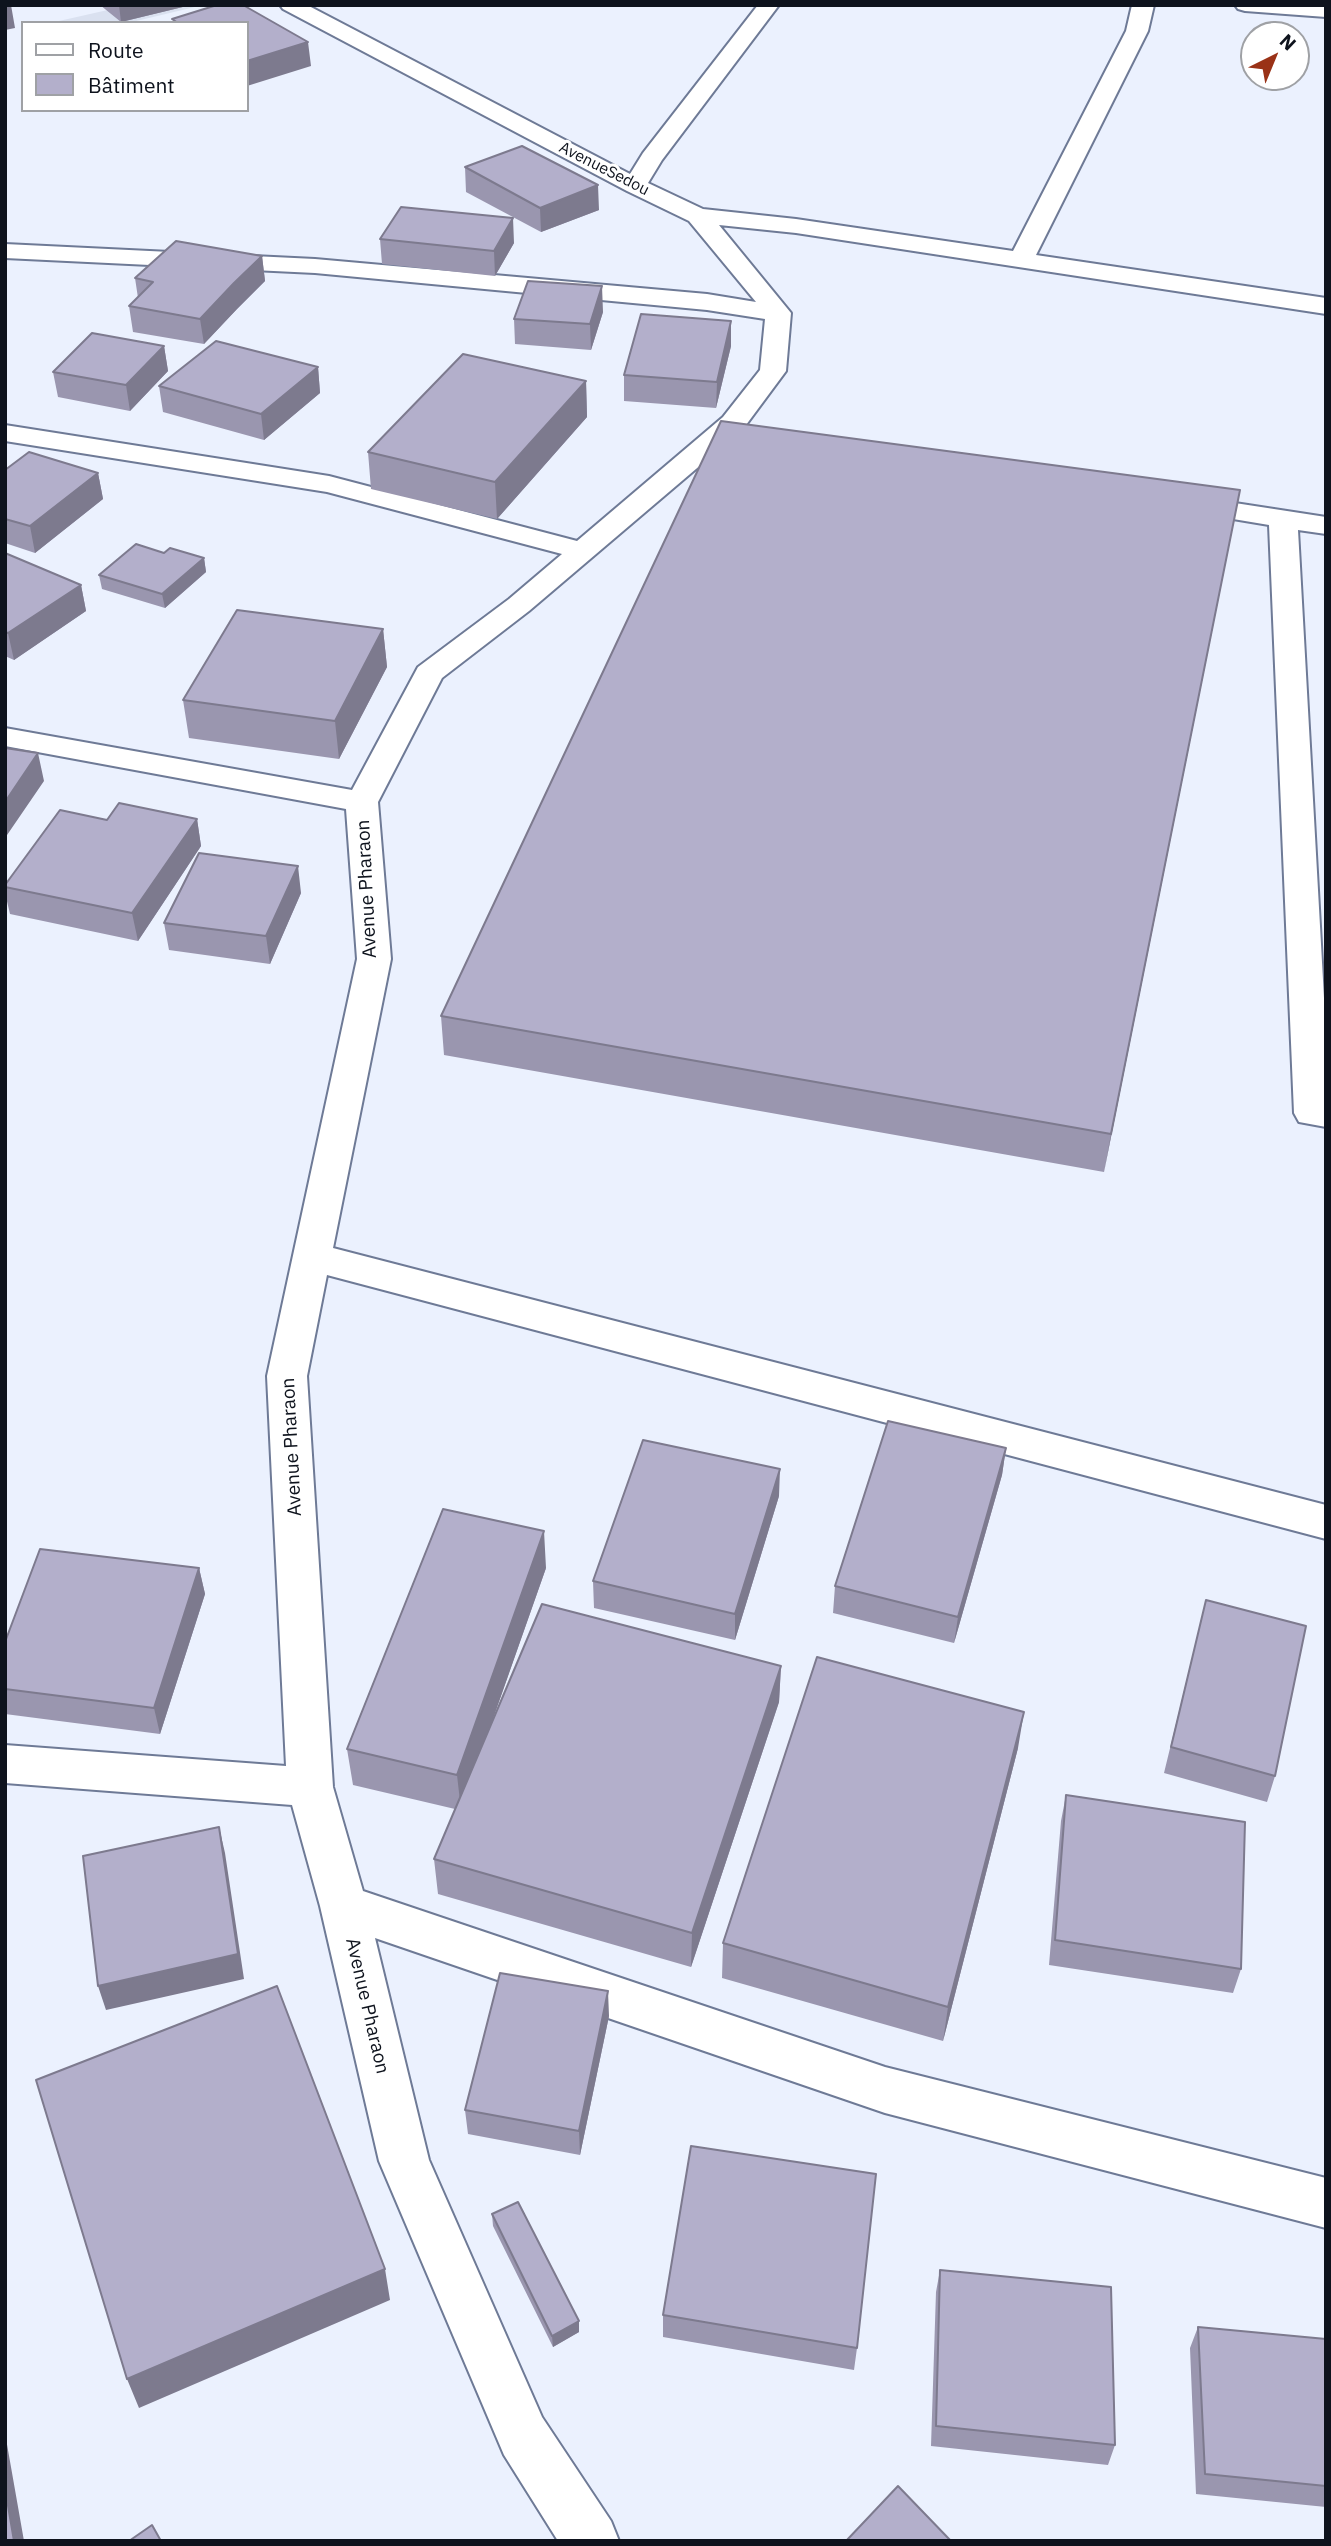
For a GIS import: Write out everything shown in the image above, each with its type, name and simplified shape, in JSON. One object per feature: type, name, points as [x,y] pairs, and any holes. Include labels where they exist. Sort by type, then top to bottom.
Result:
[{"type":"street","name":"AvenueSedou","points":[[290,5],[635,186],[698,216],[778,313]]},
{"type":"street","points":[[635,186],[651,158],[769,5]]},
{"type":"street","points":[[1021,260],[1137,31],[1143,5]]},
{"type":"street","points":[[1245,5],[1326,11]]},
{"type":"street","points":[[698,216],[796,226],[1326,306]]},
{"type":"street","points":[[5,251],[315,266],[707,302],[778,313]]},
{"type":"street","name":"Avenue Pharaon","points":[[591,2541],[523,2437],[404,2161],[344,1906],[310,1787],[287,1376],[373,959],[362,802],[429,673],[747,426],[773,371],[778,313]]},
{"type":"street","points":[[5,433],[329,484],[583,551]]},
{"type":"street","points":[[1159,499],[1326,527]]},
{"type":"street","points":[[1283,520],[1312,1113],[1326,1114]]},
{"type":"street","points":[[5,737],[362,802]]},
{"type":"street","points":[[312,1257],[1326,1522]]},
{"type":"street","points":[[5,1764],[310,1787]]},
{"type":"street","points":[[344,1906],[885,2090],[1326,2203]]},
{"type":"shaded area","points":[[130,5],[199,6],[136,21],[59,21]]},
{"type":"building","points":[[217,5],[243,5],[308,42],[248,61],[248,21],[172,19]]},
{"type":"building","points":[[522,146],[598,185],[540,208],[465,167]]},
{"type":"building","points":[[401,207],[513,218],[494,251],[380,239]]},
{"type":"building","points":[[176,241],[262,256],[200,319],[129,306],[153,282],[135,278]]},
{"type":"building","points":[[528,281],[602,286],[590,324],[514,319]]},
{"type":"building","points":[[641,314],[731,321],[717,382],[624,375]]},
{"type":"building","points":[[92,333],[164,346],[126,385],[53,372]]},
{"type":"building","points":[[216,341],[318,367],[261,414],[159,386]]},
{"type":"building","points":[[463,354],[586,381],[495,482],[368,452]]},
{"type":"building","points":[[721,421],[1240,490],[1111,1134],[441,1016]]},
{"type":"building","points":[[29,452],[98,473],[30,526],[5,519],[5,470]]},
{"type":"building","points":[[136,544],[164,553],[170,548],[204,558],[162,594],[99,575]]},
{"type":"building","points":[[5,553],[81,585],[8,633],[5,632]]},
{"type":"building","points":[[237,610],[383,629],[335,721],[183,700]]},
{"type":"building","points":[[5,748],[38,753],[5,802]]},
{"type":"building","points":[[119,803],[197,819],[132,913],[5,887],[60,810],[107,820]]},
{"type":"building","points":[[199,853],[298,866],[266,936],[164,923]]},
{"type":"building","points":[[888,1421],[1006,1448],[958,1617],[835,1586]]},
{"type":"building","points":[[643,1440],[780,1469],[735,1614],[593,1581]]},
{"type":"building","points":[[443,1509],[544,1531],[457,1775],[347,1749]]},
{"type":"building","points":[[40,1549],[199,1568],[154,1708],[5,1689],[5,1642]]},
{"type":"building","points":[[1206,1600],[1306,1626],[1275,1776],[1171,1747]]},
{"type":"building","points":[[542,1604],[781,1666],[692,1933],[434,1859]]},
{"type":"building","points":[[817,1657],[1024,1712],[948,2007],[723,1943]]},
{"type":"building","points":[[1066,1795],[1245,1822],[1241,1969],[1055,1940]]},
{"type":"building","points":[[219,1827],[238,1954],[98,1986],[83,1856]]},
{"type":"building","points":[[500,1973],[608,1991],[579,2131],[465,2110]]},
{"type":"building","points":[[277,1986],[385,2269],[127,2379],[36,2080]]},
{"type":"building","points":[[691,2146],[876,2174],[857,2348],[663,2315]]},
{"type":"building","points":[[518,2202],[579,2321],[552,2336],[492,2214]]},
{"type":"building","points":[[940,2270],[1111,2287],[1115,2445],[936,2426]]},
{"type":"building","points":[[1198,2327],[1326,2339],[1326,2486],[1205,2474]]},
{"type":"building","points":[[898,2486],[951,2541],[846,2541]]},
{"type":"building","points":[[5,2488],[14,2541],[5,2541]]},
{"type":"building","points":[[152,2525],[161,2541],[129,2541]]}]
